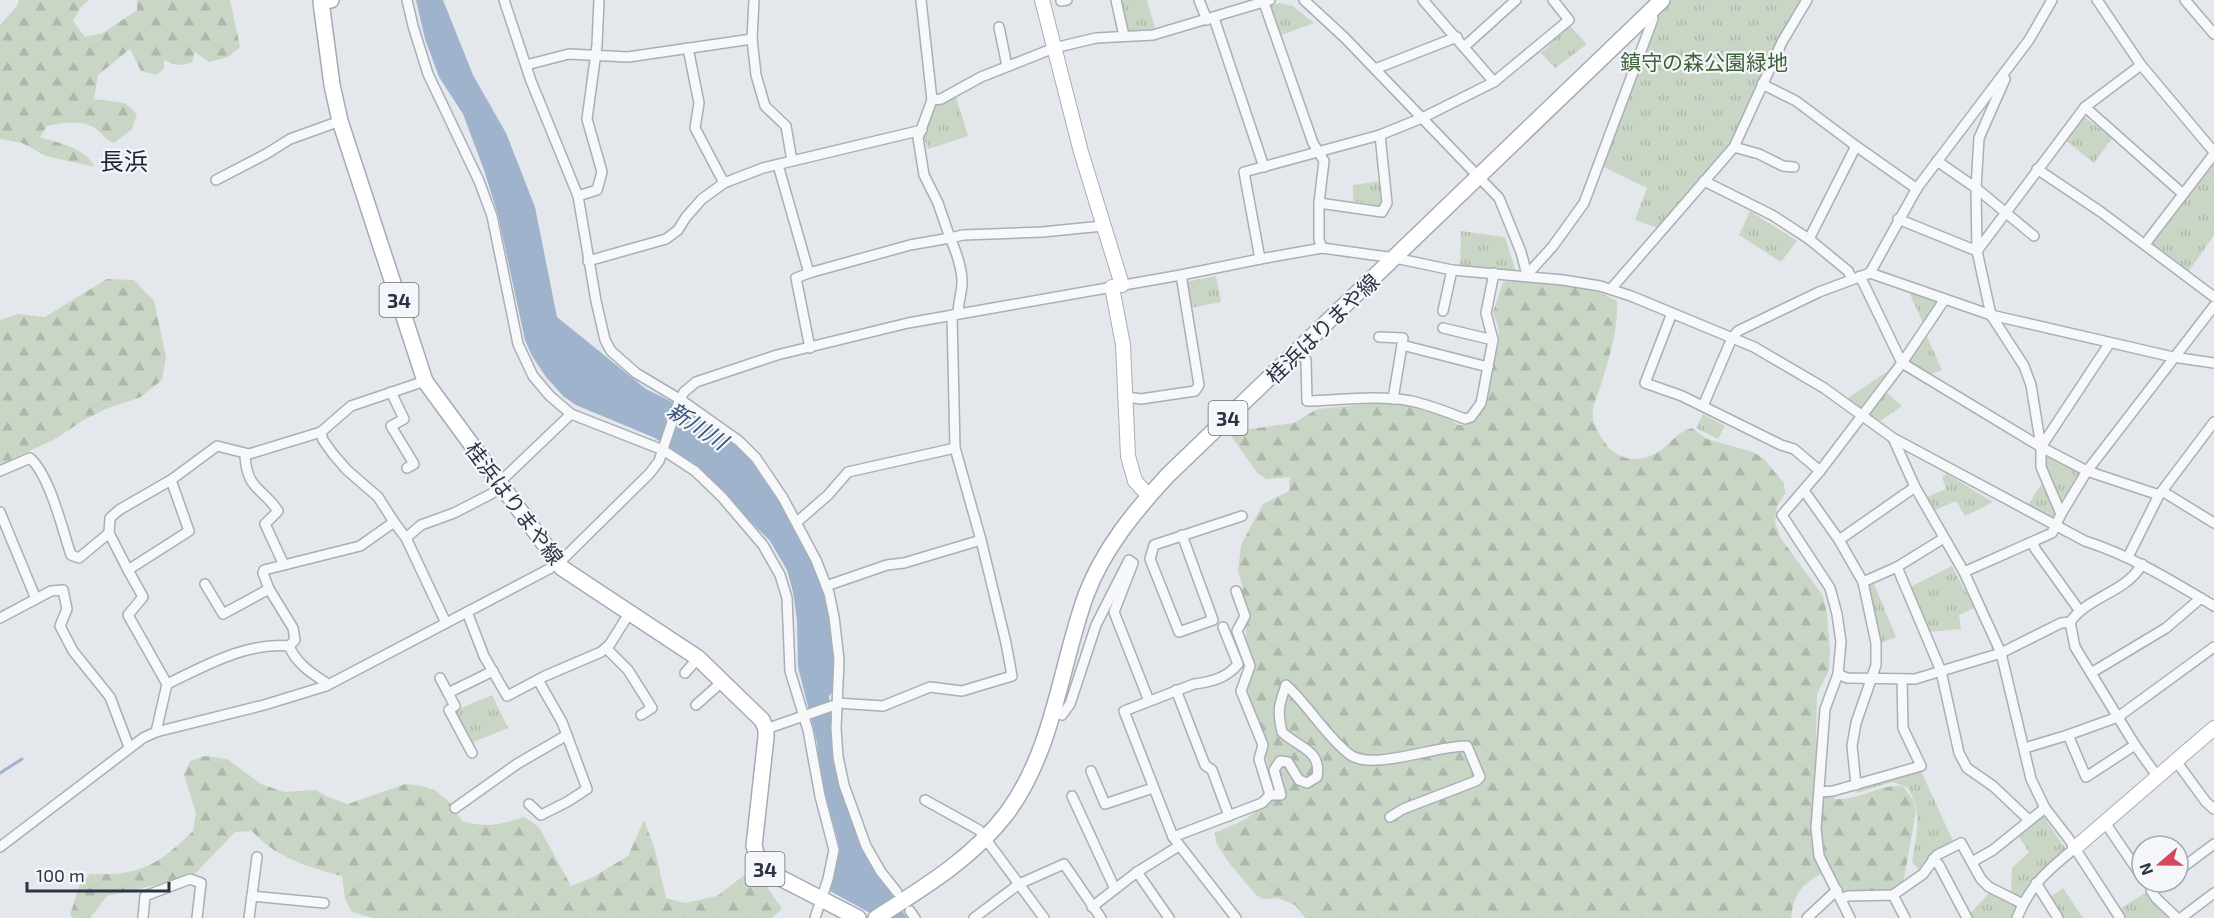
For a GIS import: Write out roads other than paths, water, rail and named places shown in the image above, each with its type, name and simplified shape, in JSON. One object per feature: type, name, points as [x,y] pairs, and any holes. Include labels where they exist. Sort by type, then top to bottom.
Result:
[{"type":"main road","name":"桂浜はりまや線","points":[[324,1],[332,85],[340,121],[425,381],[565,570],[698,658],[762,720],[766,729]]},
{"type":"main road","name":"桂浜はりまや線","points":[[876,918],[905,906],[985,839],[1008,812],[1031,772],[1054,711],[1092,581],[1118,534],[1149,496],[1656,6]]},
{"type":"main road","name":"34","points":[[766,729],[754,846],[756,854],[767,871],[858,918]]},
{"type":"street","points":[[407,0],[428,74],[479,182],[492,216],[518,344],[527,365],[540,384],[571,414],[663,448],[695,471],[722,497],[763,545],[780,575],[787,598],[790,671],[805,714],[820,796],[834,850],[815,918]]},
{"type":"street","points":[[504,0],[526,65],[578,196],[588,261],[605,340],[611,351],[636,373],[739,441],[756,458],[797,522],[816,560],[834,617],[839,660],[835,705],[838,757],[844,785],[866,846],[880,872],[905,906]]},
{"type":"street","points":[[578,196],[597,190],[602,172],[587,119],[600,16],[599,0]]},
{"type":"street","points":[[754,0],[753,39],[756,75],[765,106],[786,126],[792,161]]},
{"type":"street","points":[[766,729],[835,705],[884,706],[930,687],[962,691],[1012,676],[981,540],[955,448],[955,315],[962,283],[954,246],[938,203],[924,175],[918,138],[932,100],[921,0]]},
{"type":"street","points":[[1042,0],[1117,286],[1127,397],[1125,430],[1128,456],[1135,481],[1149,496]]},
{"type":"street","points":[[1116,0],[1124,36]]},
{"type":"street","points":[[1199,0],[1210,19],[1263,167]]},
{"type":"street","points":[[1304,0],[1321,14],[1499,198],[1521,252],[1527,275]]},
{"type":"street","points":[[1423,0],[1494,82]]},
{"type":"street","points":[[1464,47],[1516,0]]},
{"type":"street","points":[[1260,258],[1244,172],[1380,135],[1422,118],[1494,82],[1569,20],[1553,0]]},
{"type":"street","points":[[1611,289],[1734,147],[1782,42],[1807,0]]},
{"type":"street","points":[[1870,273],[1898,219],[1917,189],[2029,40],[2052,0]]},
{"type":"street","points":[[2097,0],[2141,65],[2214,153],[2145,244]]},
{"type":"street","points":[[2185,0],[2214,34]]},
{"type":"street","points":[[932,100],[941,99],[981,77],[1054,48],[1096,38],[1153,35],[1267,2],[1313,143],[1324,161],[1318,203],[1322,248]]},
{"type":"street","points":[[1527,275],[1553,246],[1586,199],[1656,6]]},
{"type":"street","points":[[999,27],[1007,66]]},
{"type":"street","points":[[1375,69],[1457,37]]},
{"type":"street","points":[[526,65],[569,54],[628,57],[753,39]]},
{"type":"street","points":[[688,48],[699,103],[695,128],[724,183]]},
{"type":"street","points":[[2011,65],[1979,138],[1976,188],[1977,251],[1991,315],[2024,366],[2031,385],[2041,447],[2041,467],[2061,514]]},
{"type":"street","points":[[1977,251],[2085,107],[2141,65]]},
{"type":"street","points":[[1762,84],[1796,101],[1917,189]]},
{"type":"street","points":[[2085,107],[2183,194]]},
{"type":"street","points":[[216,180],[290,139],[340,121]]},
{"type":"street","points":[[588,261],[666,240],[678,230],[702,199],[724,183],[763,168],[922,130]]},
{"type":"street","points":[[1318,203],[1382,212],[1387,203],[1380,135]]},
{"type":"street","points":[[1809,239],[1856,146]]},
{"type":"street","points":[[1734,147],[1759,154],[1783,166],[1794,167]]},
{"type":"street","points":[[1937,161],[1976,188],[2034,236]]},
{"type":"street","points":[[778,165],[809,273]]},
{"type":"street","points":[[2037,169],[2145,244],[2214,297]]},
{"type":"street","points":[[1704,181],[1772,215],[1809,239],[1856,277],[1902,363],[2041,447],[2087,471],[2161,493],[2214,522]]},
{"type":"street","points":[[1898,219],[1977,251]]},
{"type":"street","points":[[810,348],[796,278],[910,245],[963,235],[1042,232],[1103,226]]},
{"type":"street","points":[[0,847],[129,747],[156,732],[264,705],[326,686],[558,562],[641,483],[659,461],[679,402],[684,392],[696,382],[777,355],[908,323],[1322,248],[1395,258],[1452,270],[1527,275],[1611,289],[1672,313],[1754,347],[1824,388],[1893,438],[2085,541],[2142,564],[2214,606]]},
{"type":"street","points":[[1443,311],[1452,270]]},
{"type":"street","points":[[1298,352],[1306,360],[1307,401],[1392,399],[1440,408],[1465,419],[1471,417],[1481,403],[1493,340],[1486,313],[1494,273]]},
{"type":"street","points":[[1703,406],[1732,338],[1738,331],[1819,292],[1870,273],[1991,315],[2109,344],[2214,363]]},
{"type":"street","points":[[1127,397],[1141,399],[1195,391],[1199,385],[1181,275]]},
{"type":"street","points":[[1850,918],[1818,856],[1816,828],[1825,709],[1838,674],[1841,642],[1830,588],[1782,515],[1804,492],[1902,363],[1945,299]]},
{"type":"street","points":[[1964,572],[2052,533],[2087,471],[2214,306]]},
{"type":"street","points":[[1672,313],[1645,383],[1703,406],[1794,449],[1820,471]]},
{"type":"street","points":[[1443,328],[1493,340]]},
{"type":"street","points":[[1379,337],[1403,338],[1392,399]]},
{"type":"street","points":[[2041,447],[2109,344]]},
{"type":"street","points":[[1402,345],[1488,367]]},
{"type":"street","points":[[284,565],[265,524],[278,512],[251,481],[245,456],[321,432],[351,406],[425,381]]},
{"type":"street","points":[[391,392],[404,419],[391,426],[414,464],[407,468]]},
{"type":"street","points":[[406,538],[421,525],[454,513],[502,486],[503,479],[571,414]]},
{"type":"street","points":[[2128,557],[2161,493],[2214,422]]},
{"type":"street","points":[[321,432],[323,440],[333,454],[347,470],[378,497],[406,538],[446,623]]},
{"type":"street","points":[[1893,438],[1916,487],[1964,572],[2001,653],[2031,779],[2045,808],[2074,848],[2115,916]]},
{"type":"street","points":[[156,732],[167,684],[128,615],[143,597],[109,533],[110,518],[119,510],[171,480],[217,446],[249,454]]},
{"type":"street","points":[[797,522],[828,495],[848,472],[955,448]]},
{"type":"street","points":[[0,471],[30,458],[38,466],[54,503],[71,555],[78,558],[109,533]]},
{"type":"street","points":[[128,570],[189,531],[171,480]]},
{"type":"street","points":[[1839,540],[1916,487]]},
{"type":"street","points":[[1804,492],[1839,540],[1863,582],[1875,643],[1876,665],[1873,679],[1856,723],[1852,746],[1857,784]]},
{"type":"street","points":[[0,512],[3,528],[36,599]]},
{"type":"street","points":[[1182,535],[1213,620],[1179,632],[1150,559],[1154,545],[1182,535],[1242,516]]},
{"type":"street","points":[[167,684],[249,649],[289,646],[295,640],[293,628],[269,589],[264,570],[360,546],[394,522]]},
{"type":"street","points":[[1863,582],[1897,567],[1944,538]]},
{"type":"street","points":[[826,586],[887,565],[904,563],[981,540]]},
{"type":"street","points":[[2032,542],[2079,610]]},
{"type":"street","points":[[1054,711],[1062,715],[1070,704],[1096,625],[1129,560],[1133,563],[1150,559]]},
{"type":"street","points":[[1133,563],[1114,612],[1149,702]]},
{"type":"street","points":[[2142,564],[2131,580],[2079,610],[2070,622],[2075,647],[2135,745],[2157,776]]},
{"type":"street","points":[[1897,567],[1941,671],[1959,753],[1967,768],[1993,786],[2030,820]]},
{"type":"street","points":[[205,585],[223,614],[269,589]]},
{"type":"street","points":[[0,618],[51,591],[63,590],[66,609],[60,626],[72,651],[110,697],[129,747]]},
{"type":"street","points":[[1236,591],[1245,616],[1237,631],[1250,666],[1241,691],[1263,745],[1260,759],[1270,795]]},
{"type":"street","points":[[2091,673],[2166,628],[2201,598]]},
{"type":"street","points":[[467,612],[484,656],[507,696],[606,648],[630,612]]},
{"type":"street","points":[[1838,674],[1846,678],[1915,679],[2001,653],[2061,622],[2070,622]]},
{"type":"street","points":[[1223,627],[1238,664],[1229,674],[1176,690],[1124,711],[1173,837],[1236,918]]},
{"type":"street","points":[[289,646],[292,653],[313,676],[325,682],[326,686]]},
{"type":"street","points":[[2025,748],[2118,717],[2214,647]]},
{"type":"street","points":[[606,648],[628,670],[652,708],[641,716]]},
{"type":"street","points":[[685,673],[698,658]]},
{"type":"street","points":[[448,693],[493,671]]},
{"type":"street","points":[[440,678],[455,706],[449,710],[472,753]]},
{"type":"street","points":[[1820,792],[1833,791],[1921,766],[1904,728],[1902,679]]},
{"type":"street","points":[[529,804],[541,815],[587,789],[557,712],[538,680]]},
{"type":"street","points":[[696,705],[723,681]]},
{"type":"street","points":[[1173,837],[1262,803],[1270,795],[1281,795],[1274,770],[1280,761],[1288,762],[1299,780],[1307,783],[1317,777],[1319,765],[1312,753],[1282,732],[1278,714],[1281,696],[1286,685],[1336,742],[1350,755],[1360,760],[1371,761],[1452,746],[1467,746],[1480,777],[1476,781],[1403,809],[1390,817]]},
{"type":"street","points":[[1176,690],[1204,765],[1212,770],[1229,816]]},
{"type":"street","points":[[2017,918],[2036,883],[2104,821],[2214,728]]},
{"type":"street","points":[[455,808],[511,768],[567,735]]},
{"type":"street","points":[[2068,735],[2086,777],[2135,745]]},
{"type":"street","points":[[2176,761],[2206,802],[2214,809]]},
{"type":"street","points":[[1091,771],[1105,804],[1153,788]]},
{"type":"street","points":[[1072,796],[1115,889]]},
{"type":"street","points":[[925,800],[979,830],[1044,918]]},
{"type":"street","points":[[1972,862],[1993,850],[2045,808]]},
{"type":"street","points":[[2104,821],[2130,859]]},
{"type":"street","points":[[1807,918],[1839,894],[1848,896],[1893,895],[1923,874],[1933,859],[1961,843],[1981,879],[1989,887],[2023,904]]},
{"type":"street","points":[[2190,862],[2214,844]]},
{"type":"street","points":[[1092,907],[1137,872],[1179,846]]},
{"type":"street","points":[[249,918],[256,857]]},
{"type":"street","points":[[1933,859],[1939,865],[1967,918]]},
{"type":"street","points":[[978,917],[1019,884],[1064,864],[1101,918]]},
{"type":"street","points":[[1137,872],[1169,918]]},
{"type":"street","points":[[143,918],[146,896],[190,879],[201,883],[197,918]]},
{"type":"street","points":[[2036,883],[2058,918]]},
{"type":"street","points":[[2154,894],[2179,918],[2214,893]]},
{"type":"street","points":[[1893,895],[1905,918]]},
{"type":"street","points":[[252,896],[324,903]]},
{"type":"water","name":"新川川","points":[[416,0],[443,0],[473,75],[506,133],[535,207],[557,317],[646,389],[688,410],[737,446],[756,464],[784,508],[816,566],[826,592],[833,633],[834,690],[829,696],[833,747],[877,872],[907,918],[879,918],[830,891],[839,851],[838,841],[820,775],[817,742],[798,667],[797,620],[793,592],[787,570],[770,541],[695,466],[655,438],[576,405],[563,396],[532,356],[525,340],[498,215],[484,170],[463,114],[439,77],[425,39]]},
{"type":"waterway","points":[[0,773],[22,759]]},
{"type":"district","name":"長浜","points":[[124,160]]},
{"type":"park label","name":"鎮守の森公園緑地","points":[[1704,61]]}]
